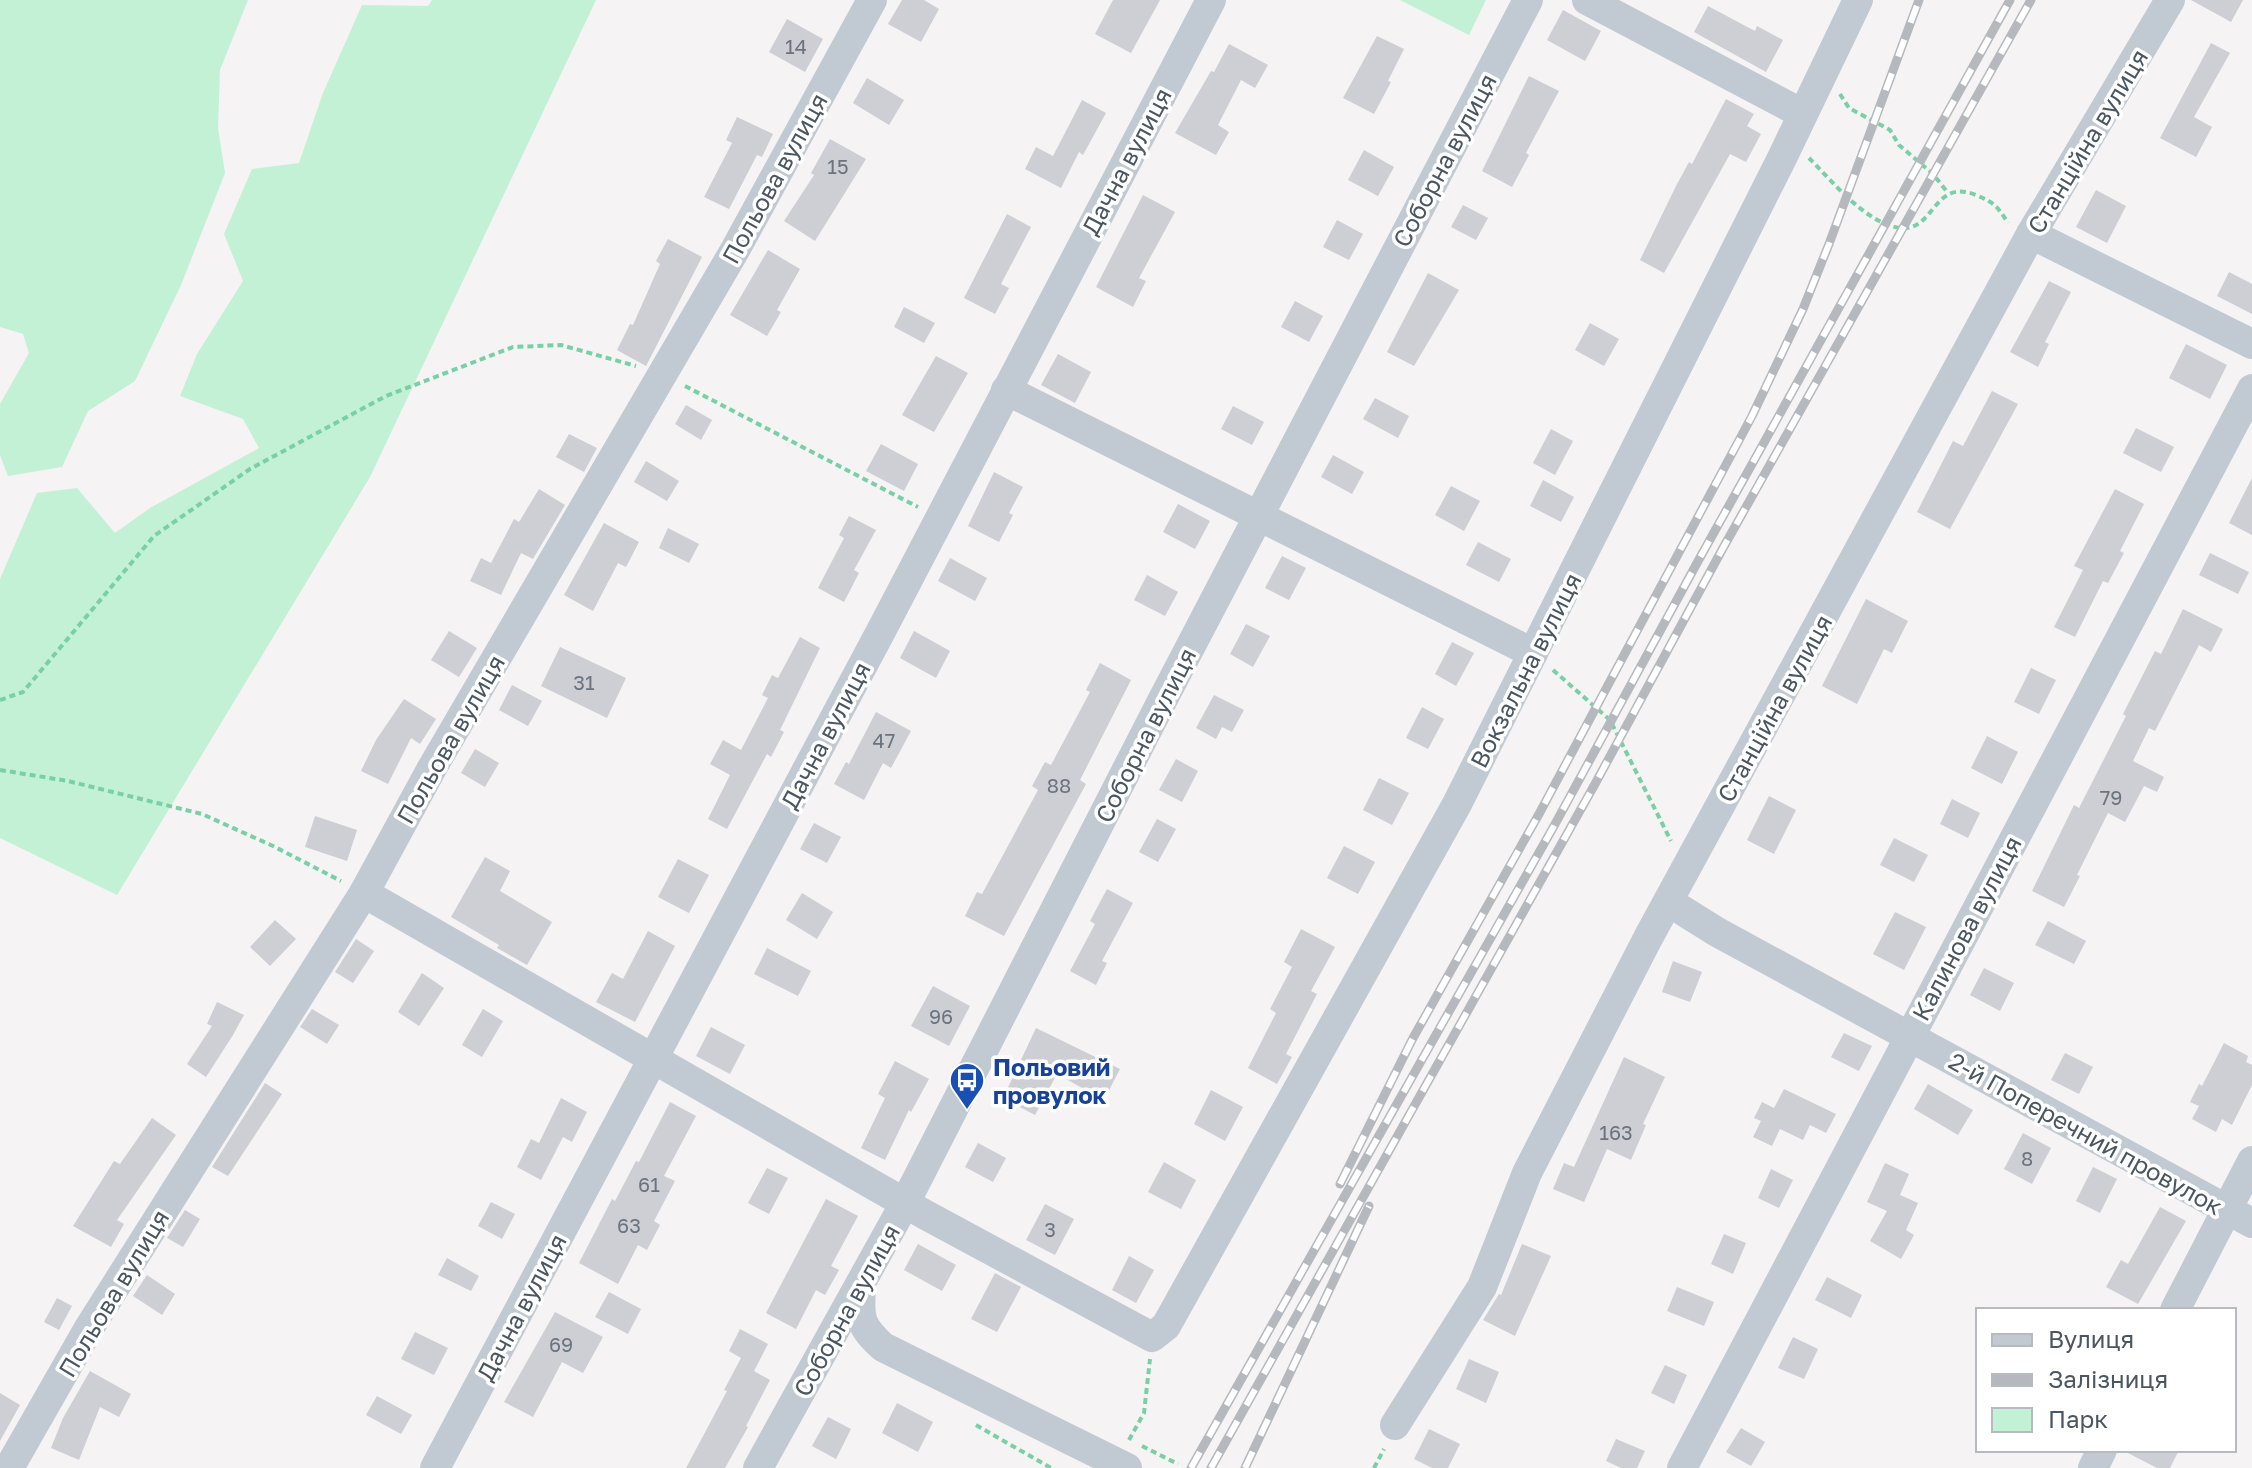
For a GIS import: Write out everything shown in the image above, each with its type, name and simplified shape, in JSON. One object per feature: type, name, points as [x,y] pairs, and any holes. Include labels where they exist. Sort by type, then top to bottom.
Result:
[{"type":"street","name":"Польова вулиця","points":[[9,1468],[89,1328],[364,893],[432,768],[735,250],[872,0]]},
{"type":"street","name":"Дачна вулиця","points":[[435,1468],[940,518],[1211,0]]},
{"type":"street","name":"Соборна вулиця","points":[[758,1468],[905,1203],[1258,516],[1528,0]]},
{"type":"street","points":[[1587,0],[1797,124]]},
{"type":"street","name":"Вокзальна вулиця","points":[[1159,1332],[1457,804],[1858,0]]},
{"type":"street","name":"Станційна вулиця","points":[[1395,1425],[1482,1287],[1527,1173],[1648,938],[2031,234],[2170,0]]},
{"type":"street","points":[[2031,234],[2252,344]]},
{"type":"street","name":"Калинова вулиця","points":[[1682,1468],[1908,1035],[2252,389]]},
{"type":"street","points":[[1006,390],[1533,653]]},
{"type":"street","points":[[364,893],[905,1203],[1159,1332]]},
{"type":"street","name":"2-й Поперечний провулок","points":[[1669,902],[1717,932],[2239,1216]]},
{"type":"street","points":[[2176,1308],[2239,1216],[2252,1161]]},
{"type":"street","points":[[861,1286],[859,1315],[866,1332],[883,1347]]},
{"type":"street","points":[[821,1357],[843,1342],[863,1341],[883,1347],[1128,1454]]},
{"type":"path","points":[[1824,68],[1849,108],[1890,130],[1899,145],[1933,174],[1948,193]]},
{"type":"path","points":[[1797,124],[1809,158],[1847,196],[1885,223],[1903,228],[1916,226],[1948,193],[1965,191],[1995,203],[2010,225],[2031,234]]},
{"type":"path","points":[[0,700],[23,692],[154,536],[250,469],[386,396],[513,347],[561,345],[662,374],[940,518]]},
{"type":"path","points":[[1533,653],[1610,720],[1686,871]]},
{"type":"path","points":[[0,770],[68,781],[202,814],[364,893]]},
{"type":"path","points":[[1128,1454],[1144,1413],[1159,1332]]},
{"type":"green space","points":[[0,0],[248,0],[220,70],[218,128],[225,173],[181,285],[135,381],[88,411],[62,467],[8,476],[0,455],[0,404],[29,353],[23,334],[0,327]]},
{"type":"green space","points":[[432,0],[596,0],[370,477],[117,895],[0,838],[0,579],[37,493],[77,488],[115,533],[150,508],[259,448],[243,419],[180,396],[197,354],[243,281],[224,234],[252,169],[299,163],[323,93],[362,5],[428,6]]},
{"type":"green space","points":[[1400,0],[1486,0],[1469,35]]},
{"type":"building","points":[[902,0],[924,0],[939,9],[921,42],[888,24]]},
{"type":"building","points":[[1113,0],[1160,0],[1131,53],[1095,34]]},
{"type":"building","points":[[2191,0],[2243,0],[2231,22]]},
{"type":"building","points":[[1708,6],[1755,31],[1757,26],[1783,40],[1766,72],[1694,32]]},
{"type":"building","points":[[1563,10],[1601,31],[1585,61],[1547,40]]},
{"type":"building","points":[[787,19],[823,39],[805,72],[769,52]]},
{"type":"building","points":[[1377,36],[1404,49],[1374,114],[1343,98]]},
{"type":"building","points":[[2211,43],[2230,53],[2194,117],[2212,127],[2196,157],[2160,138]]},
{"type":"building","points":[[1229,44],[1268,65],[1255,88],[1241,80],[1218,125],[1229,132],[1216,155],[1175,133]]},
{"type":"building","points":[[1529,76],[1559,91],[1512,187],[1482,171]]},
{"type":"building","points":[[867,78],[904,100],[889,125],[853,103]]},
{"type":"building","points":[[1726,99],[1754,114],[1747,126],[1761,134],[1746,162],[1730,154],[1664,273],[1640,260],[1676,186],[1689,162],[1692,164]]},
{"type":"building","points":[[1082,100],[1106,113],[1083,155],[1079,152],[1061,188],[1025,169],[1036,147],[1053,156]]},
{"type":"building","points":[[737,117],[773,134],[762,157],[757,155],[729,209],[704,197],[732,143],[726,140]]},
{"type":"building","points":[[830,139],[866,159],[815,241],[784,221],[814,175],[811,173]]},
{"type":"building","points":[[1364,150],[1394,167],[1378,196],[1348,180]]},
{"type":"building","points":[[2096,190],[2126,206],[2107,243],[2076,227]]},
{"type":"building","points":[[1143,195],[1175,212],[1139,278],[1146,281],[1133,307],[1096,287]]},
{"type":"building","points":[[1463,205],[1488,218],[1476,240],[1451,227]]},
{"type":"building","points":[[1007,214],[1031,227],[1001,284],[1009,288],[995,314],[964,298]]},
{"type":"building","points":[[1337,220],[1363,234],[1349,260],[1323,247]]},
{"type":"building","points":[[668,239],[702,257],[646,366],[617,350],[630,324],[633,325],[660,264],[656,261]]},
{"type":"building","points":[[768,250],[800,269],[777,310],[781,312],[767,336],[730,315]]},
{"type":"building","points":[[2229,272],[2252,284],[2252,314],[2217,296]]},
{"type":"building","points":[[1428,273],[1459,290],[1414,366],[1387,352]]},
{"type":"building","points":[[2049,281],[2071,292],[2045,342],[2049,344],[2038,367],[2010,352]]},
{"type":"building","points":[[1295,301],[1323,316],[1309,342],[1281,327]]},
{"type":"building","points":[[904,307],[935,323],[924,343],[894,327]]},
{"type":"building","points":[[1590,323],[1619,339],[1604,366],[1575,350]]},
{"type":"building","points":[[2186,344],[2227,365],[2210,399],[2169,378]]},
{"type":"building","points":[[1058,354],[1091,372],[1075,403],[1041,385]]},
{"type":"building","points":[[936,356],[968,373],[934,432],[902,415]]},
{"type":"building","points":[[1992,391],[2018,404],[1950,529],[1917,512],[1953,441],[1963,446]]},
{"type":"building","points":[[1375,398],[1409,416],[1398,438],[1363,419]]},
{"type":"building","points":[[686,405],[712,420],[701,440],[675,424]]},
{"type":"building","points":[[1233,406],[1264,422],[1252,445],[1221,429]]},
{"type":"building","points":[[2136,428],[2174,447],[2161,472],[2123,453]]},
{"type":"building","points":[[1551,429],[1573,441],[1555,475],[1533,463]]},
{"type":"building","points":[[569,434],[597,448],[584,472],[556,457]]},
{"type":"building","points":[[881,444],[918,464],[904,491],[866,471]]},
{"type":"building","points":[[1333,455],[1364,472],[1352,494],[1321,477]]},
{"type":"building","points":[[646,461],[679,481],[667,501],[634,482]]},
{"type":"building","points":[[994,472],[1023,487],[1009,513],[1013,515],[999,542],[968,526]]},
{"type":"building","points":[[2252,478],[2252,535],[2229,523]]},
{"type":"building","points":[[1543,480],[1574,497],[1561,522],[1530,506]]},
{"type":"building","points":[[1451,486],[1480,501],[1464,531],[1435,515]]},
{"type":"building","points":[[539,489],[565,505],[533,559],[521,553],[501,595],[470,581],[481,558],[491,563],[514,519],[519,522]]},
{"type":"building","points":[[2115,489],[2144,504],[2120,551],[2124,553],[2108,583],[2103,581],[2075,637],[2054,627],[2083,570],[2074,566]]},
{"type":"building","points":[[1178,504],[1210,521],[1195,549],[1163,532]]},
{"type":"building","points":[[849,516],[876,530],[854,570],[859,573],[844,602],[818,588],[844,538],[839,535]]},
{"type":"building","points":[[604,523],[639,542],[626,567],[618,563],[593,611],[564,595]]},
{"type":"building","points":[[668,528],[699,544],[689,563],[659,548]]},
{"type":"building","points":[[1478,542],[1511,559],[1499,582],[1466,565]]},
{"type":"building","points":[[2210,553],[2249,572],[2238,594],[2199,575]]},
{"type":"building","points":[[1282,556],[1306,568],[1289,600],[1265,588]]},
{"type":"building","points":[[950,558],[987,578],[975,601],[938,581]]},
{"type":"building","points":[[1147,575],[1178,592],[1165,616],[1134,600]]},
{"type":"building","points":[[1866,599],[1908,621],[1892,653],[1884,649],[1857,704],[1822,686]]},
{"type":"building","points":[[2183,609],[2223,629],[2211,652],[2199,645],[2155,731],[2149,728],[2133,761],[2164,777],[2157,792],[2144,786],[2125,822],[2108,813],[2064,907],[2032,891],[2074,805],[2079,808],[2155,651],[2161,654]]},
{"type":"building","points":[[1246,624],[1270,636],[1253,667],[1230,654]]},
{"type":"building","points":[[449,631],[477,648],[459,677],[431,660]]},
{"type":"building","points":[[914,631],[950,651],[936,678],[900,658]]},
{"type":"building","points":[[800,637],[820,648],[780,730],[784,732],[771,757],[767,754],[727,829],[708,819],[730,775],[710,764],[723,740],[741,750],[768,698],[762,695],[772,675],[778,678]]},
{"type":"building","points":[[1452,642],[1474,653],[1456,686],[1435,674]]},
{"type":"building","points":[[560,647],[626,678],[607,718],[541,686]]},
{"type":"building","points":[[1100,663],[1131,680],[1080,780],[1086,784],[1004,936],[965,916],[977,892],[982,894],[1038,790],[1032,786],[1045,762],[1051,765],[1090,692],[1086,690]]},
{"type":"building","points":[[2031,668],[2056,680],[2039,714],[2014,702]]},
{"type":"building","points":[[512,685],[542,701],[528,726],[499,710]]},
{"type":"building","points":[[1214,695],[1244,710],[1232,732],[1222,727],[1216,739],[1196,728]]},
{"type":"building","points":[[404,699],[436,719],[420,744],[411,738],[388,784],[361,771],[376,740]]},
{"type":"building","points":[[1422,707],[1444,719],[1428,749],[1406,738]]},
{"type":"building","points":[[876,712],[911,731],[891,768],[883,763],[864,800],[834,784],[846,762],[849,764]]},
{"type":"building","points":[[1987,736],[2018,752],[2002,784],[1971,768]]},
{"type":"building","points":[[475,749],[499,763],[485,787],[461,773]]},
{"type":"building","points":[[1176,759],[1198,771],[1182,802],[1159,790]]},
{"type":"building","points":[[1379,778],[1409,793],[1392,825],[1363,810]]},
{"type":"building","points":[[1769,796],[1796,810],[1774,854],[1747,840]]},
{"type":"building","points":[[1952,799],[1980,813],[1968,838],[1940,824]]},
{"type":"building","points":[[315,816],[357,830],[347,861],[305,847]]},
{"type":"building","points":[[1157,819],[1176,829],[1158,862],[1139,852]]},
{"type":"building","points":[[814,823],[841,837],[827,863],[800,849]]},
{"type":"building","points":[[1894,838],[1928,855],[1914,882],[1880,865]]},
{"type":"building","points":[[1344,846],[1375,862],[1358,894],[1327,878]]},
{"type":"building","points":[[485,857],[510,871],[500,891],[552,922],[527,965],[451,917]]},
{"type":"building","points":[[678,859],[709,875],[689,913],[658,897]]},
{"type":"building","points":[[1107,889],[1133,903],[1102,961],[1107,963],[1096,985],[1070,971],[1095,924],[1090,921]]},
{"type":"building","points":[[802,893],[833,912],[817,939],[786,920]]},
{"type":"building","points":[[1895,912],[1926,927],[1904,970],[1873,954]]},
{"type":"building","points":[[275,920],[296,939],[270,966],[250,947]]},
{"type":"building","points":[[2048,921],[2086,941],[2074,964],[2035,945]]},
{"type":"building","points":[[1301,929],[1335,947],[1311,991],[1317,994],[1286,1054],[1292,1057],[1277,1084],[1248,1068],[1276,1013],[1270,1009],[1292,967],[1284,962]]},
{"type":"building","points":[[648,931],[675,946],[635,1022],[596,1002],[612,973],[623,979]]},
{"type":"building","points":[[356,939],[374,951],[353,983],[335,972]]},
{"type":"building","points":[[767,948],[811,971],[798,996],[754,974]]},
{"type":"building","points":[[1673,961],[1702,972],[1690,1002],[1662,992]]},
{"type":"building","points":[[1984,968],[2014,983],[2000,1011],[1970,995]]},
{"type":"building","points":[[422,973],[444,988],[419,1026],[398,1012]]},
{"type":"building","points":[[933,986],[970,1006],[949,1046],[911,1026]]},
{"type":"building","points":[[217,1002],[244,1015],[206,1077],[187,1064],[212,1026],[207,1024]]},
{"type":"building","points":[[312,1009],[339,1025],[327,1044],[300,1027]]},
{"type":"building","points":[[483,1009],[503,1021],[482,1057],[462,1045]]},
{"type":"building","points":[[711,1027],[745,1045],[730,1074],[696,1056]]},
{"type":"building","points":[[1036,1028],[1120,1069],[1104,1100],[1057,1074],[1035,1115],[1003,1098]]},
{"type":"building","points":[[1844,1033],[1872,1046],[1859,1071],[1831,1057]]},
{"type":"building","points":[[2224,1043],[2248,1056],[2246,1062],[2252,1065],[2252,1085],[2232,1125],[2222,1119],[2216,1132],[2192,1119],[2199,1106],[2190,1102],[2199,1084],[2202,1086]]},
{"type":"building","points":[[2065,1053],[2093,1067],[2079,1094],[2051,1080]]},
{"type":"building","points":[[1624,1057],[1665,1077],[1643,1124],[1646,1125],[1631,1160],[1607,1149],[1584,1202],[1553,1189],[1564,1163],[1574,1167]]},
{"type":"building","points":[[895,1061],[929,1079],[911,1112],[909,1110],[885,1160],[861,1148],[885,1098],[878,1094]]},
{"type":"building","points":[[265,1083],[282,1094],[228,1176],[212,1167]]},
{"type":"building","points":[[1928,1084],[1973,1110],[1958,1135],[1914,1109]]},
{"type":"building","points":[[1784,1089],[1836,1114],[1826,1133],[1810,1125],[1803,1140],[1780,1129],[1772,1146],[1753,1137],[1761,1121],[1754,1118],[1762,1102],[1774,1108]]},
{"type":"building","points":[[1211,1090],[1243,1107],[1225,1141],[1194,1124]]},
{"type":"building","points":[[561,1098],[587,1112],[572,1142],[563,1137],[541,1180],[517,1167],[531,1139],[539,1143]]},
{"type":"building","points":[[670,1102],[696,1116],[664,1176],[675,1181],[654,1221],[660,1225],[647,1250],[638,1245],[618,1284],[579,1263],[612,1199],[615,1201],[636,1161],[639,1162]]},
{"type":"building","points":[[152,1118],[176,1135],[117,1220],[124,1224],[111,1247],[73,1226],[114,1161],[120,1164]]},
{"type":"building","points":[[2023,1133],[2051,1148],[2032,1184],[2004,1169]]},
{"type":"building","points":[[978,1143],[1006,1158],[993,1182],[965,1167]]},
{"type":"building","points":[[1164,1162],[1196,1180],[1181,1209],[1148,1192]]},
{"type":"building","points":[[1885,1163],[1909,1174],[1900,1195],[1918,1203],[1906,1230],[1914,1235],[1901,1259],[1870,1241],[1887,1211],[1867,1202]]},
{"type":"building","points":[[2093,1167],[2117,1179],[2100,1213],[2076,1201]]},
{"type":"building","points":[[767,1168],[788,1178],[769,1214],[748,1203]]},
{"type":"building","points":[[1771,1169],[1793,1180],[1779,1208],[1758,1198]]},
{"type":"building","points":[[826,1199],[858,1216],[831,1266],[839,1270],[825,1295],[816,1290],[796,1329],[766,1313]]},
{"type":"building","points":[[491,1202],[515,1214],[502,1239],[478,1226]]},
{"type":"building","points":[[1045,1204],[1074,1219],[1055,1255],[1026,1240]]},
{"type":"building","points":[[2160,1207],[2186,1221],[2138,1304],[2106,1287],[2121,1260],[2128,1264]]},
{"type":"building","points":[[185,1210],[200,1219],[183,1247],[167,1238]]},
{"type":"building","points":[[1724,1234],[1746,1243],[1733,1274],[1711,1264]]},
{"type":"building","points":[[918,1244],[956,1265],[942,1291],[904,1270]]},
{"type":"building","points":[[1522,1244],[1551,1256],[1515,1336],[1483,1320],[1501,1295]]},
{"type":"building","points":[[1129,1256],[1154,1270],[1136,1303],[1112,1290]]},
{"type":"building","points":[[447,1258],[479,1276],[471,1291],[438,1275]]},
{"type":"building","points":[[995,1273],[1021,1287],[997,1332],[971,1319]]},
{"type":"building","points":[[147,1275],[175,1294],[162,1315],[133,1296]]},
{"type":"building","points":[[1827,1277],[1862,1295],[1851,1318],[1815,1300]]},
{"type":"building","points":[[1677,1287],[1714,1302],[1704,1326],[1667,1311]]},
{"type":"building","points":[[609,1292],[641,1309],[628,1334],[595,1317]]},
{"type":"building","points":[[57,1298],[72,1306],[59,1330],[44,1322]]},
{"type":"building","points":[[555,1312],[603,1337],[583,1373],[562,1362],[533,1417],[504,1402]]},
{"type":"building","points":[[740,1329],[768,1344],[754,1371],[770,1380],[725,1468],[686,1468],[741,1358],[729,1351]]},
{"type":"building","points":[[415,1332],[448,1348],[434,1375],[401,1359]]},
{"type":"building","points":[[1793,1337],[1818,1349],[1804,1379],[1778,1368]]},
{"type":"building","points":[[1469,1359],[1499,1372],[1486,1403],[1456,1389]]},
{"type":"building","points":[[1665,1365],[1687,1375],[1674,1404],[1651,1393]]},
{"type":"building","points":[[90,1371],[131,1394],[119,1417],[100,1407],[79,1460],[51,1448],[63,1418]]},
{"type":"building","points":[[0,1393],[20,1405],[0,1441]]},
{"type":"building","points":[[377,1396],[412,1415],[401,1434],[366,1415]]},
{"type":"building","points":[[897,1403],[933,1422],[918,1452],[882,1433]]},
{"type":"building","points":[[828,1417],[851,1429],[836,1459],[812,1446]]},
{"type":"building","points":[[1741,1428],[1765,1442],[1751,1466],[1726,1452]]},
{"type":"building","points":[[1429,1429],[1460,1444],[1448,1468],[1432,1468],[1414,1459]]},
{"type":"building","points":[[1616,1439],[1645,1451],[1637,1468],[1621,1468],[1606,1461]]},
{"type":"building","points":[[2126,1452],[2178,1452],[2170,1468],[2157,1468]]},
{"type":"railway","points":[[1340,1184],[1413,1038],[1539,814],[1752,416],[1803,309],[1919,0]]},
{"type":"railway","points":[[1191,1468],[1554,826],[2010,0]]},
{"type":"railway","points":[[1211,1468],[2031,0]]},
{"type":"railway","points":[[1245,1468],[1369,1206]]},
{"type":"place","name":"Польовий провулок","points":[[967,1111]]}]
